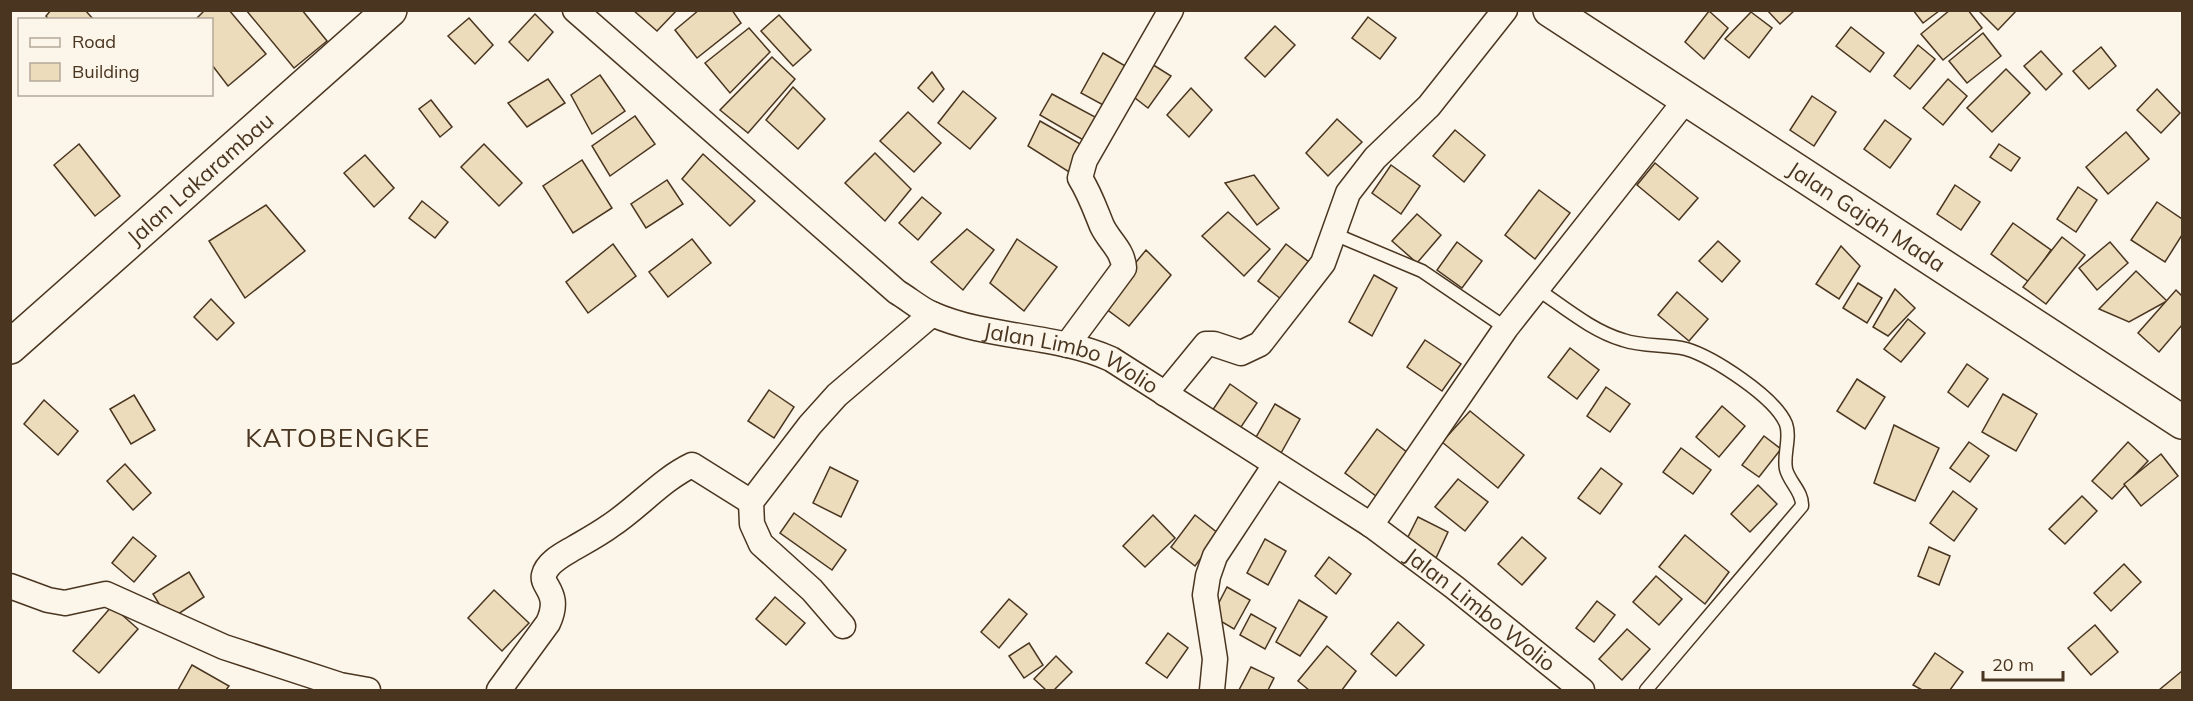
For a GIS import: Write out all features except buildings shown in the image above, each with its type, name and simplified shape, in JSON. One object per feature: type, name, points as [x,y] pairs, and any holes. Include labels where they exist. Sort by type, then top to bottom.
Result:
[{"type":"main road","name":"Jalan Lakarambau","points":[[10,347],[390,10]]},
{"type":"main road","name":"Jalan Gajah Mada","points":[[1550,10],[2182,422]]},
{"type":"street","name":"Jalan Limbo Wolio","points":[[575,10],[888,284],[932,314],[1003,333],[1083,347],[1111,359],[1371,525],[1454,587],[1582,690]]},
{"type":"street","points":[[1067,345],[1124,268],[1119,252],[1102,227],[1092,197],[1080,178],[1085,160],[1171,10]]},
{"type":"street","points":[[1165,394],[1206,344],[1214,344],[1241,353],[1260,344],[1323,263],[1348,193],[1375,158],[1429,106],[1505,10]]},
{"type":"street","points":[[1371,525],[1506,328],[1685,100]]},
{"type":"street","points":[[843,626],[812,590],[761,544],[752,524],[751,502],[810,425],[837,395],[932,314]]},
{"type":"street","points":[[499,690],[548,622],[554,610],[552,591],[544,580],[544,574],[551,563],[611,526],[670,475],[692,465],[751,502]]},
{"type":"street","points":[[1212,690],[1215,659],[1205,595],[1208,576],[1215,556],[1275,465]]},
{"type":"street","points":[[10,586],[48,600],[65,603],[106,594],[224,647],[339,685],[368,690]]},
{"type":"lane","points":[[1334,234],[1422,271],[1506,328]]},
{"type":"lane","points":[[1537,289],[1584,320],[1622,340],[1682,348],[1706,356],[1770,404],[1783,417],[1787,428],[1784,457],[1787,473],[1802,500],[1802,506],[1646,690]]},
{"type":"district","name":"KATOBENGKE","points":[[338,437]]}]
